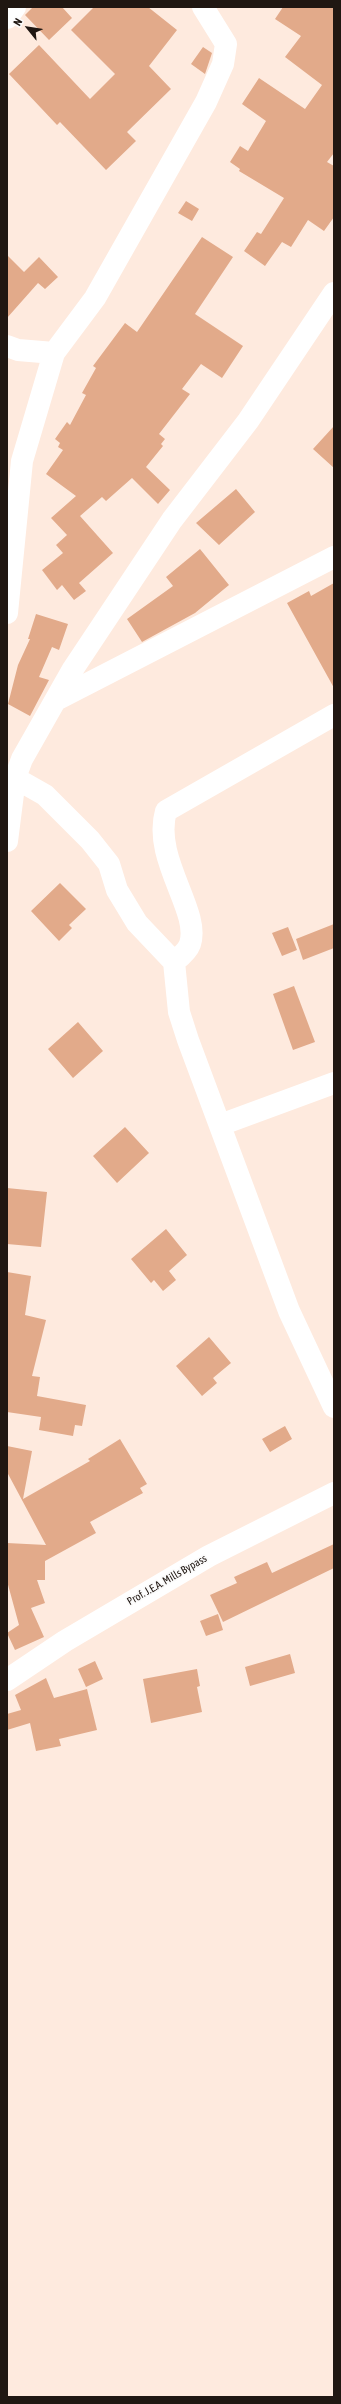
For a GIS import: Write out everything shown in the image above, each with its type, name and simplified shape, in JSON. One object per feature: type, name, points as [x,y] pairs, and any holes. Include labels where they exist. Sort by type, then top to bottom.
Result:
[{"type":"street","points":[[7,18],[15,7]]},
{"type":"street","points":[[7,613],[22,461],[54,353],[95,298],[206,102],[223,64],[226,44],[202,7]]},
{"type":"street","points":[[7,841],[15,778],[29,745],[44,724],[82,654],[172,520],[248,421],[334,293]]},
{"type":"street","points":[[7,346],[18,350],[54,353]]},
{"type":"street","points":[[56,700],[334,557]]},
{"type":"street","points":[[174,962],[190,945],[192,926],[166,856],[163,823],[166,811],[334,715]]},
{"type":"street","points":[[15,778],[45,795],[90,840],[109,864],[117,890],[137,923],[174,962],[179,1012],[289,1311],[334,1407]]},
{"type":"street","points":[[220,1125],[334,1083]]},
{"type":"street","name":"Prof. J.E.A. Mills Bypass","points":[[7,1680],[65,1641],[209,1556],[334,1493]]},
{"type":"building","points":[[33,7],[62,7],[72,18],[49,40],[25,15]]},
{"type":"building","points":[[94,7],[148,7],[177,30],[149,66],[171,89],[127,132],[136,141],[106,170],[60,122],[57,125],[9,74],[39,45],[90,99],[115,74],[71,30]]},
{"type":"building","points":[[283,7],[334,7],[334,153],[327,162],[334,166],[334,217],[324,231],[308,220],[291,247],[282,242],[265,266],[244,251],[257,232],[261,234],[284,198],[239,171],[240,169],[230,162],[240,146],[248,151],[266,121],[242,104],[259,78],[305,109],[322,85],[285,57],[301,36],[275,19]]},
{"type":"building","points":[[203,47],[212,53],[205,74],[191,64]]},
{"type":"building","points":[[186,201],[199,209],[192,221],[178,213]]},
{"type":"building","points":[[202,237],[233,257],[195,314],[243,346],[222,378],[201,364],[182,389],[190,394],[159,434],[165,439],[161,444],[163,446],[146,467],[170,490],[158,504],[132,478],[106,501],[102,497],[80,516],[113,553],[79,583],[86,591],[74,600],[62,585],[57,590],[42,570],[63,553],[56,545],[67,535],[51,518],[76,496],[46,474],[63,450],[58,447],[60,443],[55,439],[67,422],[70,425],[86,395],[82,393],[96,368],[93,366],[125,323],[137,332]]},
{"type":"building","points":[[7,255],[24,272],[39,257],[58,277],[45,289],[38,283],[7,318]]},
{"type":"building","points":[[334,426],[334,468],[313,449]]},
{"type":"building","points":[[236,489],[255,512],[219,545],[196,523]]},
{"type":"building","points":[[200,549],[229,585],[195,613],[142,642],[127,619],[173,586],[166,577]]},
{"type":"building","points":[[334,583],[334,688],[287,603],[309,591],[311,596]]},
{"type":"building","points":[[36,614],[68,624],[59,650],[52,647],[39,677],[49,680],[30,716],[8,704],[18,665],[30,639],[28,639]]},
{"type":"building","points":[[60,883],[86,909],[69,925],[72,928],[59,941],[31,911]]},
{"type":"building","points":[[334,924],[334,948],[303,960],[296,939]]},
{"type":"building","points":[[288,927],[297,950],[282,956],[272,933]]},
{"type":"building","points":[[294,986],[315,1042],[293,1050],[273,994]]},
{"type":"building","points":[[78,1022],[103,1051],[73,1078],[48,1049]]},
{"type":"building","points":[[125,1127],[149,1153],[117,1183],[93,1156]]},
{"type":"building","points":[[7,1188],[47,1192],[41,1247],[7,1244]]},
{"type":"building","points":[[166,1229],[187,1255],[169,1271],[176,1280],[163,1291],[154,1280],[151,1283],[131,1259]]},
{"type":"building","points":[[7,1272],[31,1276],[25,1315],[46,1320],[32,1376],[40,1377],[37,1396],[86,1405],[82,1426],[75,1425],[73,1436],[39,1430],[41,1417],[7,1412]]},
{"type":"building","points":[[209,1337],[231,1363],[213,1378],[217,1383],[202,1396],[176,1366]]},
{"type":"building","points":[[285,1426],[292,1439],[270,1452],[262,1439]]},
{"type":"building","points":[[120,1439],[147,1484],[140,1488],[143,1493],[90,1522],[96,1533],[45,1561],[45,1580],[37,1580],[45,1603],[31,1608],[44,1637],[15,1650],[7,1633],[19,1625],[7,1581],[7,1543],[46,1545],[7,1472],[7,1446],[32,1451],[23,1499],[90,1461],[88,1459]]},
{"type":"building","points":[[334,1544],[334,1568],[223,1622],[210,1595],[237,1583],[234,1577],[267,1562],[272,1573]]},
{"type":"building","points":[[218,1614],[223,1630],[206,1636],[200,1621]]},
{"type":"building","points":[[290,1654],[295,1673],[250,1686],[245,1667]]},
{"type":"building","points":[[95,1661],[103,1679],[86,1687],[78,1669]]},
{"type":"building","points":[[197,1669],[200,1686],[197,1687],[202,1712],[151,1723],[143,1679]]},
{"type":"building","points":[[46,1678],[54,1698],[87,1689],[97,1730],[59,1739],[61,1746],[36,1751],[30,1723],[7,1730],[7,1714],[21,1710],[15,1695]]}]
